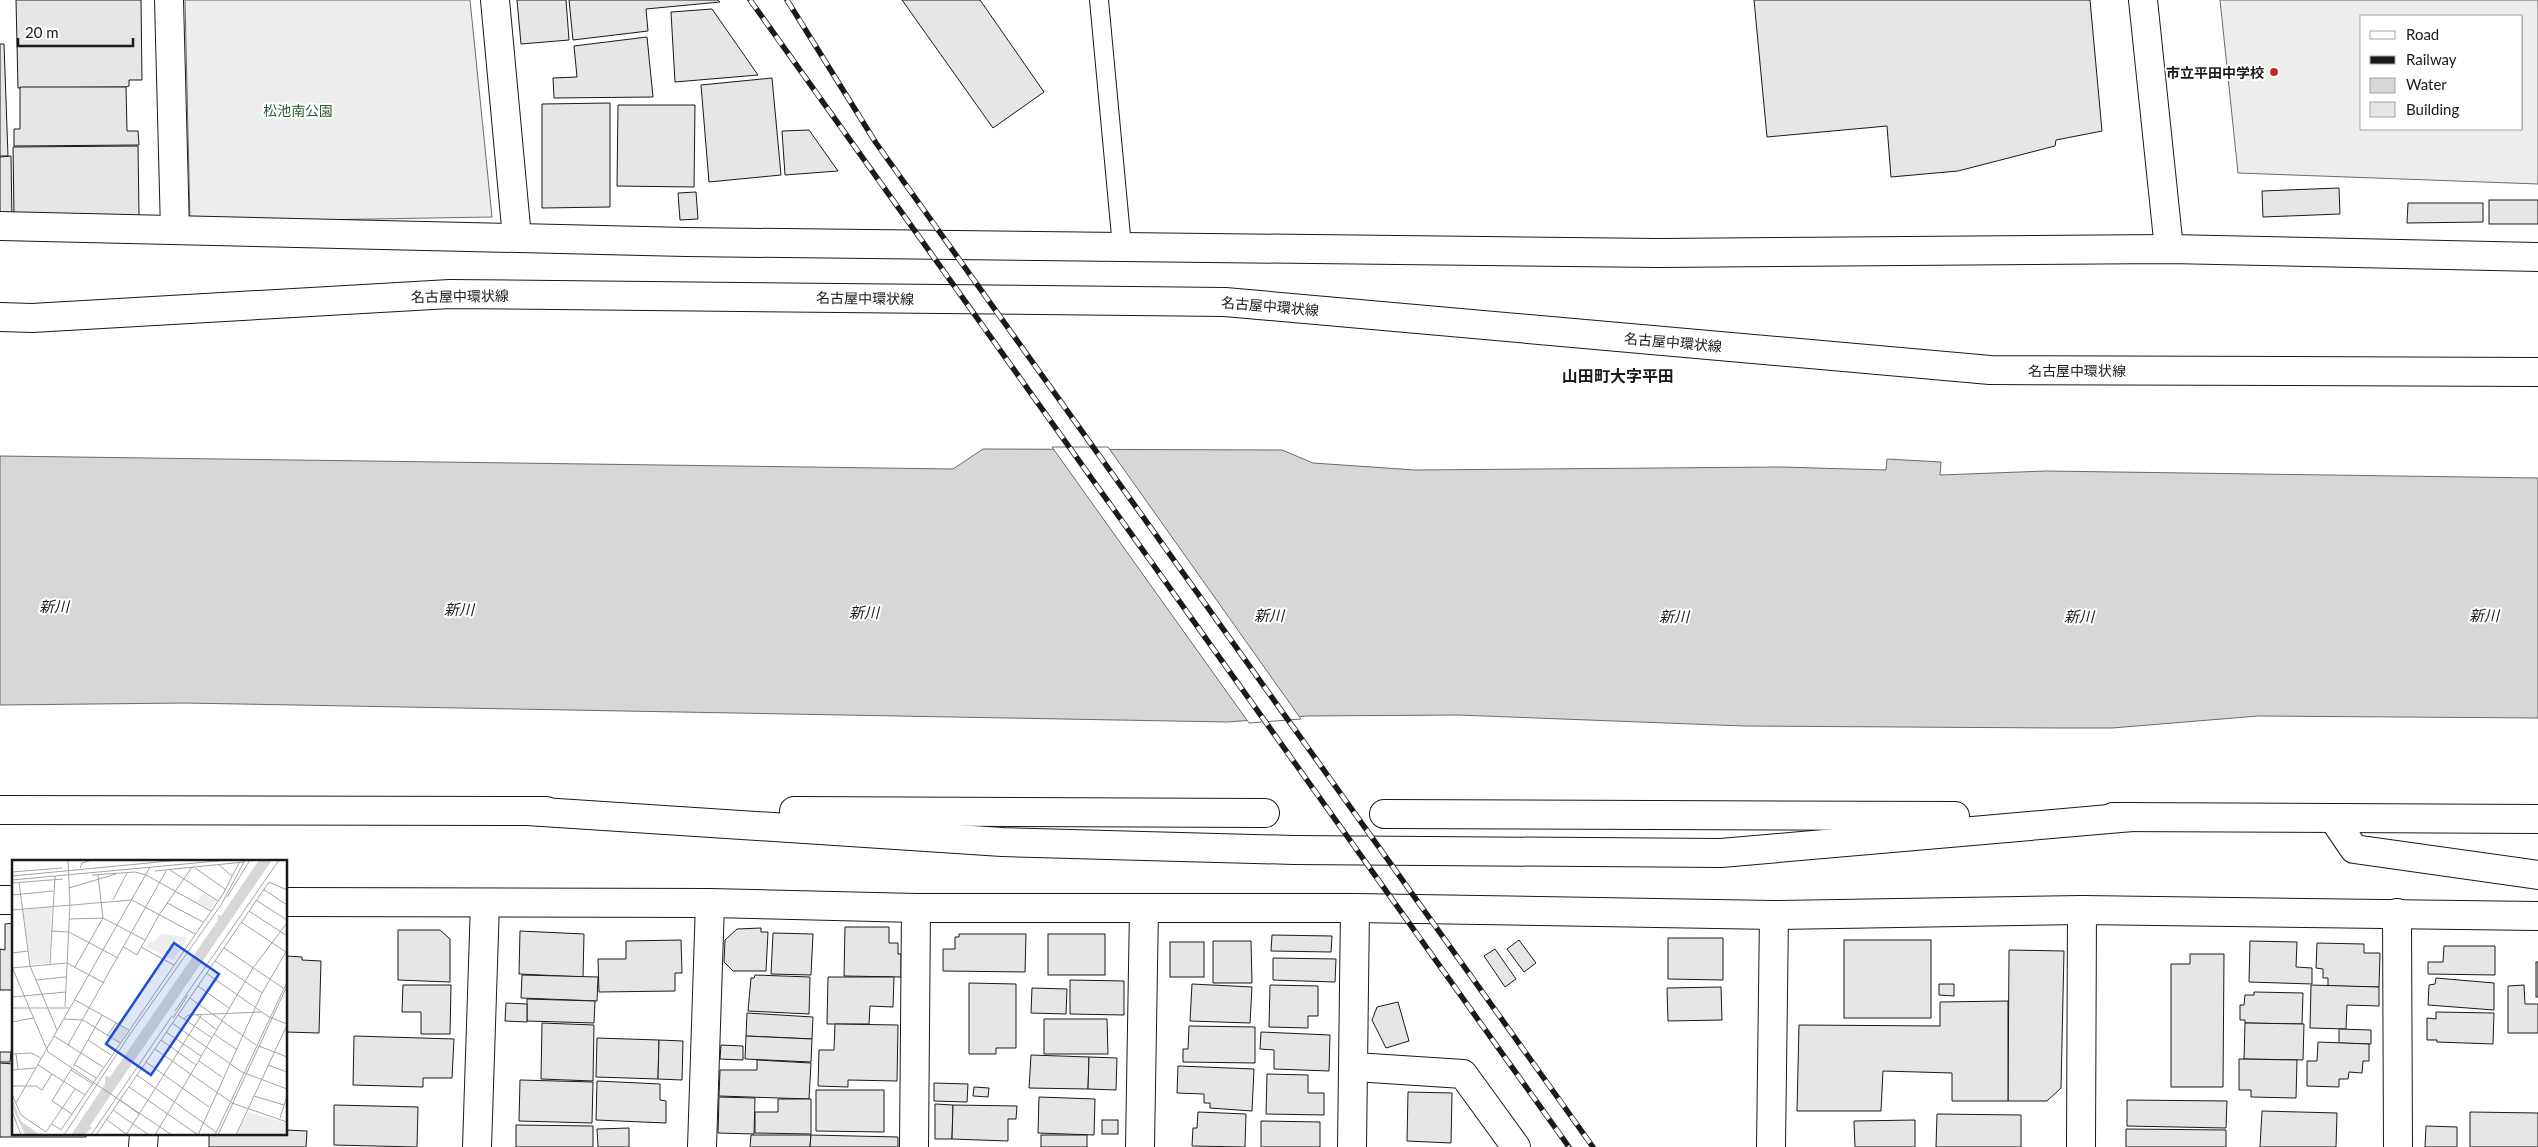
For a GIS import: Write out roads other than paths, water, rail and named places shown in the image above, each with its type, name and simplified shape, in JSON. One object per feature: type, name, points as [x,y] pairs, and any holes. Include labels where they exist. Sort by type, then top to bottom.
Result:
[{"type":"street","points":[[169,0],[175,230]]},
{"type":"street","points":[[495,0],[517,238]]},
{"type":"street","points":[[2144,0],[2169,249]]},
{"type":"street","points":[[0,226],[517,238],[1122,247],[1658,253],[2169,249],[2538,257]]},
{"type":"street","name":"名古屋中環状線","points":[[0,317],[32,318],[450,294],[1225,302],[1990,370],[2538,372]]},
{"type":"street","points":[[0,810],[1265,813]]},
{"type":"street","points":[[528,811],[1002,842],[1294,850],[1721,853],[2132,817]]},
{"type":"street","points":[[1384,814],[2538,818]]},
{"type":"street","points":[[2333,818],[2354,849],[2538,875]]},
{"type":"street","points":[[288,902],[710,903],[916,908],[1355,908],[1774,915],[2082,910],[2538,916]]},
{"type":"street","points":[[477,1147],[485,903]]},
{"type":"street","points":[[702,1147],[710,903]]},
{"type":"street","points":[[914,1147],[916,908]]},
{"type":"street","points":[[1140,1147],[1144,908]]},
{"type":"street","points":[[1352,1147],[1355,1067],[1355,908]]},
{"type":"street","points":[[2080,1147],[2082,910]]},
{"type":"street","points":[[2398,913],[2398,1147]]},
{"type":"street","points":[[1771,1147],[1774,915]]},
{"type":"street","points":[[1355,1067],[1463,1074],[1516,1147]]},
{"type":"street","points":[[143,1147],[144,1134]]},
{"type":"lane","points":[[1099,0],[1122,247]]},
{"type":"water","name":"新川","points":[[983,449],[1282,450],[1313,463],[1415,470],[1780,467],[1886,470],[1887,459],[1941,462],[1940,475],[2046,471],[2538,478],[2538,718],[2258,716],[2112,728],[2058,728],[1744,726],[1458,715],[1307,716],[1227,722],[185,703],[0,705],[0,456],[953,469]]},
{"type":"railway","points":[[750,0],[1569,1147]]},
{"type":"railway","points":[[787,0],[876,143],[1593,1147]]},
{"type":"place","name":"市立平田中学校","points":[[2274,72]]},
{"type":"district","name":"山田町大字平田","points":[[1618,375]]},
{"type":"park label","name":"松池南公園","points":[[298,110]]}]
